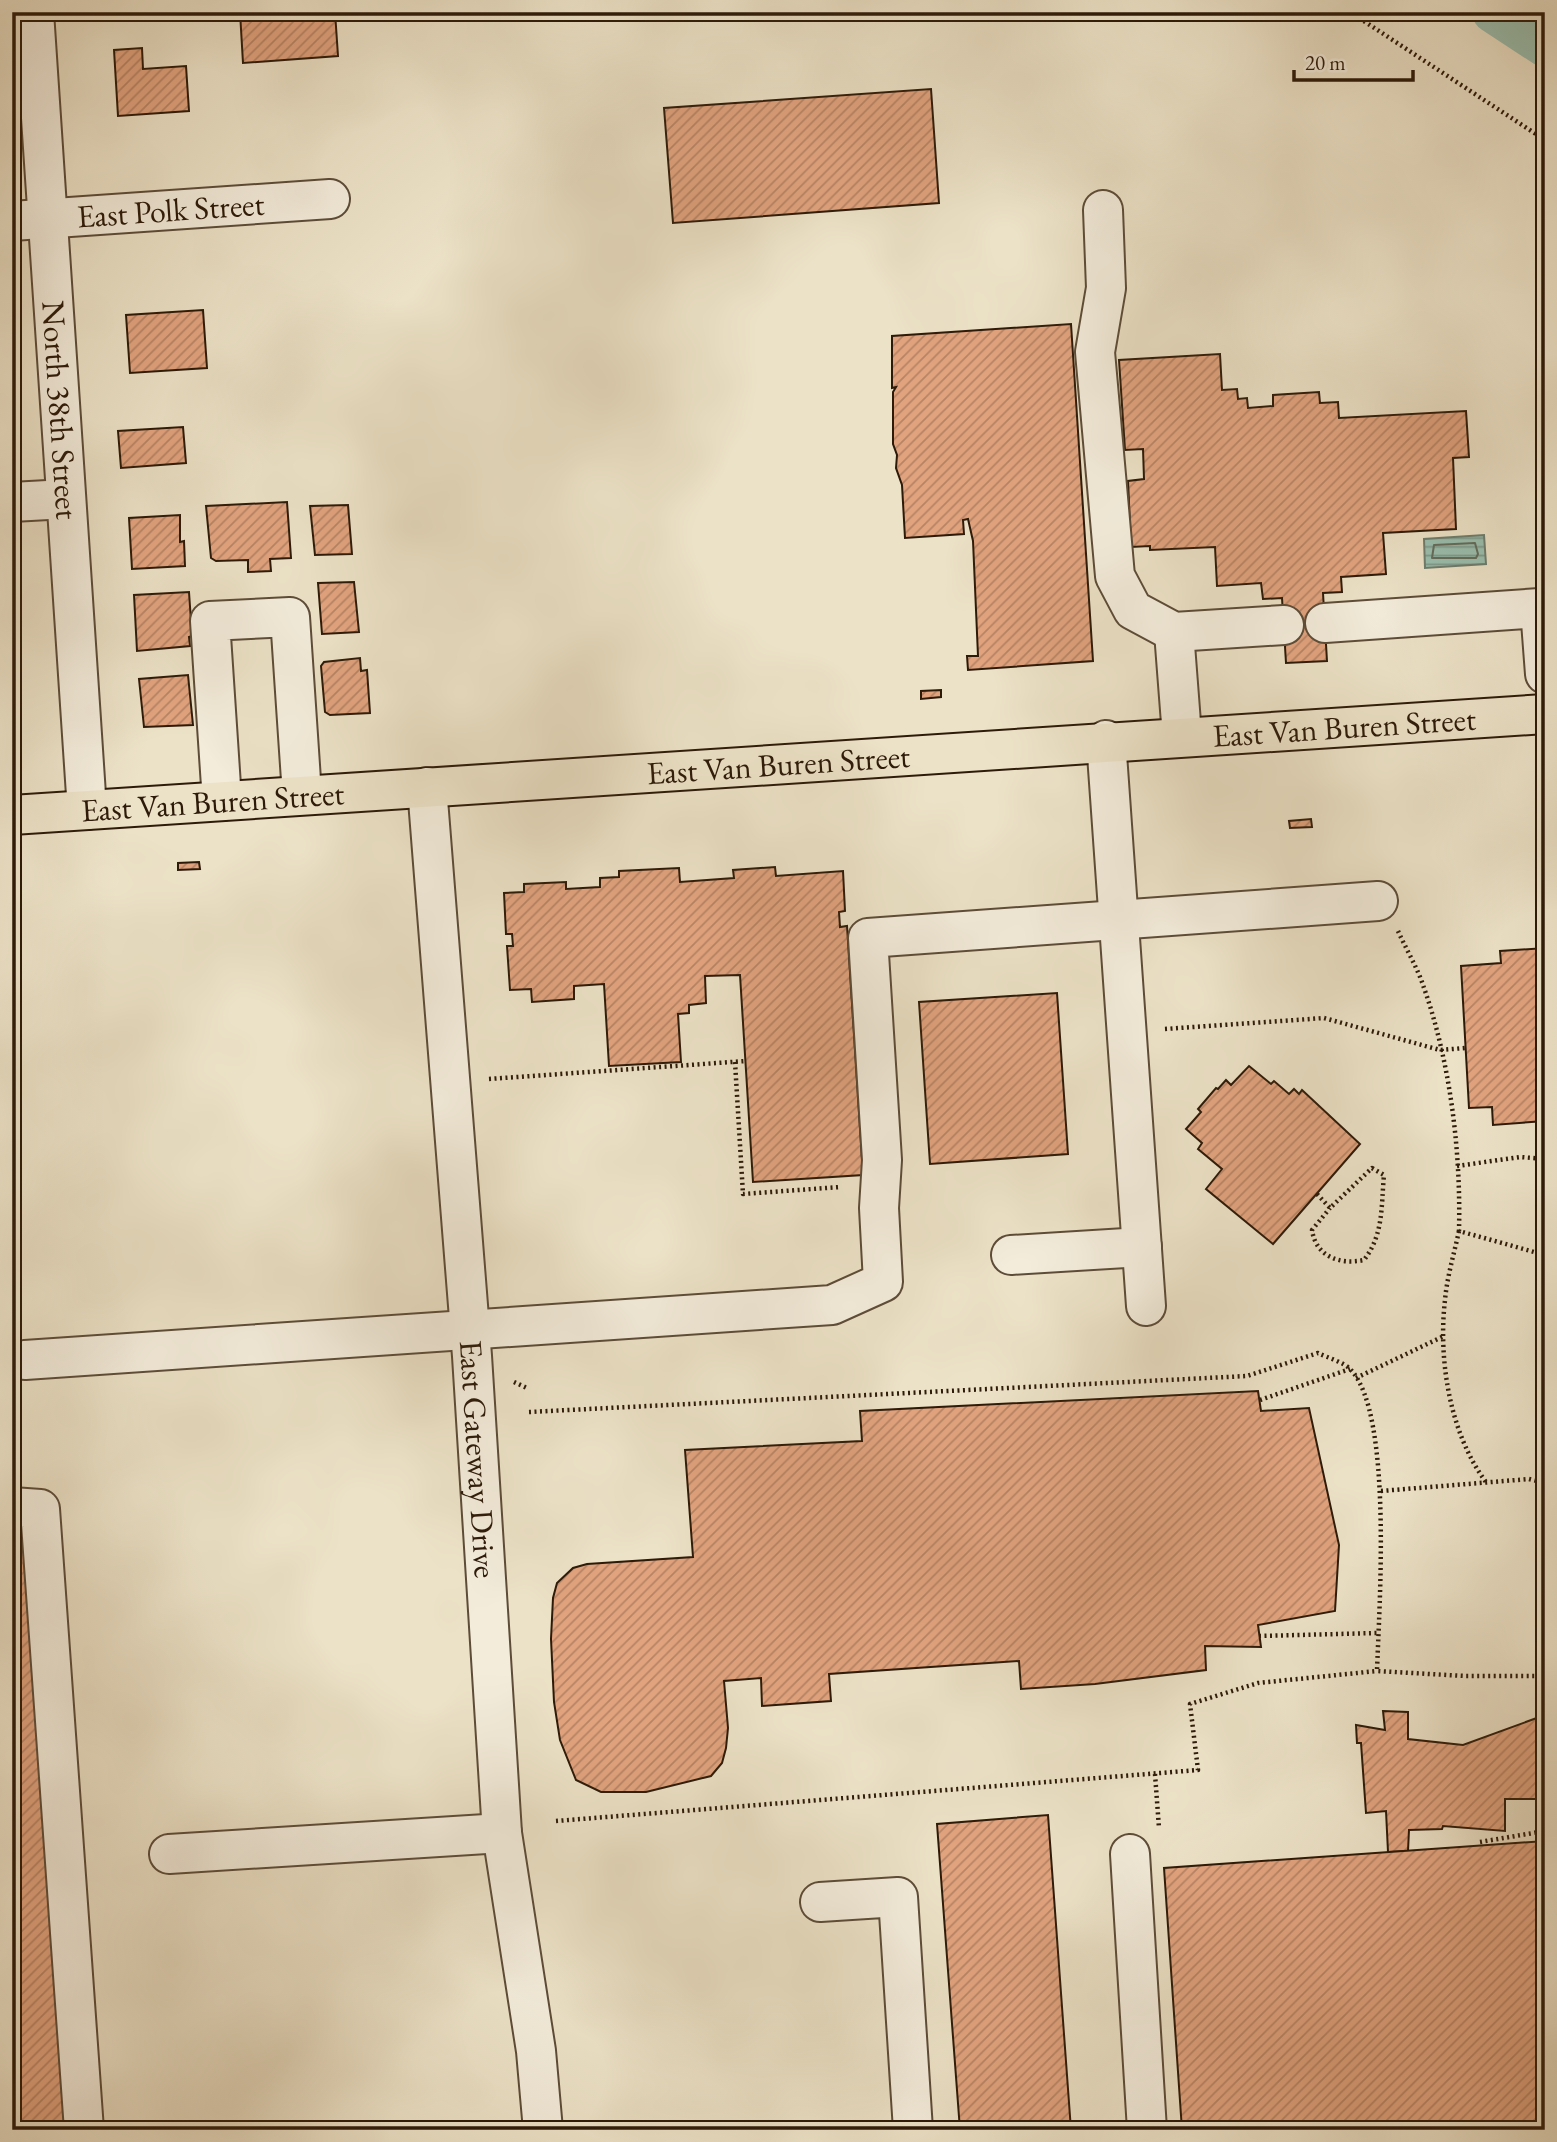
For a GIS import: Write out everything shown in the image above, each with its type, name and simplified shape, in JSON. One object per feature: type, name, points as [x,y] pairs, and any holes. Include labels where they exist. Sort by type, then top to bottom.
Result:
[{"type":"main road","name":"East Van Buren Street","points":[[12,815],[1106,740],[1545,713]]},
{"type":"street","name":"North 38th Street","points":[[34,12],[30,219],[66,499],[88,810]]},
{"type":"street","name":"East Polk Street","points":[[30,219],[330,199]]},
{"type":"street","points":[[1103,210],[1106,288],[1095,352],[1115,576],[1132,610],[1174,632],[1284,625]]},
{"type":"street","points":[[12,502],[66,499]]},
{"type":"street","points":[[1325,623],[1540,608],[1545,674]]},
{"type":"street","points":[[222,801],[210,621],[290,617],[302,795]]},
{"type":"street","points":[[1174,632],[1182,736]]},
{"type":"street","points":[[1106,740],[1146,1306]]},
{"type":"street","name":"East Gateway Drive","points":[[426,787],[469,1329],[502,1833],[536,2051],[542,2130]]},
{"type":"street","points":[[25,1360],[832,1306],[883,1282],[881,1184],[868,938],[1118,918],[1387,914]]},
{"type":"street","points":[[1011,1255],[1142,1247]]},
{"type":"street","points":[[12,1507],[40,1509],[84,2130]]},
{"type":"street","points":[[169,1854],[502,1833]]},
{"type":"street","points":[[1130,1854],[1147,2130]]},
{"type":"street","points":[[820,1902],[898,1897],[913,2130]]},
{"type":"path","points":[[1350,12],[1545,140]]},
{"type":"path","points":[[1387,914],[1423,983],[1440,1050],[1457,1166],[1459,1231],[1445,1301],[1444,1361],[1462,1440],[1486,1482]]},
{"type":"path","points":[[1161,1030],[1324,1018],[1440,1050],[1465,1048]]},
{"type":"path","points":[[485,1079],[746,1061]]},
{"type":"path","points":[[734,1062],[743,1194],[881,1184]]},
{"type":"path","points":[[1457,1166],[1520,1157],[1545,1159]]},
{"type":"path","points":[[1372,1168],[1384,1175],[1383,1214],[1374,1247],[1364,1260],[1349,1263],[1325,1255],[1313,1240],[1312,1230],[1330,1208],[1372,1168]]},
{"type":"path","points":[[1317,1194],[1330,1208]]},
{"type":"path","points":[[1459,1231],[1545,1255]]},
{"type":"path","points":[[1356,1378],[1444,1336]]},
{"type":"path","points":[[529,1412],[1247,1376],[1318,1353],[1351,1369],[1368,1401],[1381,1491],[1377,1671]]},
{"type":"path","points":[[1259,1400],[1351,1369]]},
{"type":"path","points":[[1381,1491],[1529,1479],[1545,1483]]},
{"type":"path","points":[[1259,1636],[1378,1633]]},
{"type":"path","points":[[556,1821],[1198,1770],[1190,1704],[1258,1683],[1377,1671],[1465,1676],[1537,1676],[1545,1672]]},
{"type":"path","points":[[1480,1842],[1545,1831]]},
{"type":"water","points":[[1484,535],[1486,564],[1425,568],[1424,539]]},
{"type":"building","points":[[240,12],[335,12],[338,56],[243,63]]},
{"type":"building","points":[[142,48],[143,69],[186,66],[189,111],[118,116],[114,50]]},
{"type":"building","points":[[931,89],[939,203],[673,223],[664,108]]},
{"type":"building","points":[[203,310],[207,368],[130,373],[126,315]]},
{"type":"building","points":[[1071,324],[1093,661],[968,670],[967,656],[978,656],[973,541],[968,519],[963,520],[964,534],[905,538],[902,485],[896,468],[897,455],[893,444],[893,392],[896,387],[892,388],[892,336]]},
{"type":"building","points":[[1220,354],[1222,390],[1237,389],[1238,399],[1247,398],[1248,408],[1273,406],[1273,395],[1319,392],[1320,403],[1338,402],[1339,418],[1466,411],[1469,457],[1453,458],[1456,529],[1383,533],[1386,574],[1341,577],[1342,592],[1323,593],[1327,661],[1286,663],[1282,598],[1263,599],[1261,583],[1217,586],[1215,547],[1150,550],[1150,546],[1131,547],[1128,481],[1144,479],[1143,449],[1125,450],[1119,360]]},
{"type":"building","points":[[183,427],[186,463],[121,468],[118,431]]},
{"type":"building","points":[[287,502],[291,558],[270,559],[271,571],[248,572],[248,560],[216,561],[211,558],[206,506]]},
{"type":"building","points":[[348,505],[352,554],[315,555],[310,506]]},
{"type":"building","points":[[180,515],[180,542],[184,541],[185,566],[132,569],[129,518]]},
{"type":"building","points":[[354,582],[359,632],[322,634],[318,583]]},
{"type":"building","points":[[189,592],[192,636],[189,637],[190,646],[137,651],[134,595]]},
{"type":"building","points":[[360,658],[361,671],[367,670],[370,713],[330,715],[325,712],[321,666],[324,662]]},
{"type":"building","points":[[188,675],[193,725],[144,727],[139,679]]},
{"type":"building","points":[[941,690],[941,697],[921,699],[921,691]]},
{"type":"building","points":[[1311,819],[1312,827],[1290,828],[1289,821]]},
{"type":"building","points":[[199,862],[200,869],[178,870],[178,863]]},
{"type":"building","points":[[775,867],[776,876],[843,871],[845,911],[839,912],[840,927],[847,926],[863,1175],[753,1182],[740,975],[705,976],[706,1003],[689,1005],[689,1013],[678,1014],[681,1062],[609,1066],[604,984],[574,986],[574,999],[532,1002],[531,989],[510,990],[507,946],[513,946],[512,934],[506,934],[504,893],[524,892],[524,884],[566,882],[566,889],[600,887],[600,878],[619,877],[619,871],[679,868],[680,882],[734,878],[733,870]]},
{"type":"building","points":[[1545,948],[1545,1121],[1493,1125],[1492,1107],[1469,1108],[1461,966],[1501,963],[1500,951]]},
{"type":"building","points":[[1057,993],[1068,1154],[930,1164],[919,1002]]},
{"type":"building","points":[[1249,1066],[1271,1084],[1274,1081],[1289,1094],[1294,1089],[1299,1094],[1302,1090],[1360,1144],[1273,1244],[1206,1189],[1222,1169],[1198,1149],[1202,1143],[1186,1129],[1201,1112],[1198,1109],[1216,1088],[1226,1080],[1231,1085]]},
{"type":"building","points":[[1258,1391],[1261,1411],[1309,1408],[1339,1545],[1335,1611],[1258,1625],[1261,1647],[1205,1646],[1206,1670],[1095,1684],[1021,1689],[1019,1661],[829,1674],[831,1701],[762,1706],[761,1678],[724,1681],[728,1728],[726,1748],[722,1763],[711,1776],[646,1792],[601,1792],[576,1780],[560,1740],[554,1702],[551,1639],[553,1598],[557,1583],[573,1568],[587,1564],[693,1557],[685,1450],[862,1441],[860,1411]]},
{"type":"building","points":[[23,1531],[65,2130],[12,2130],[12,1532]]},
{"type":"building","points":[[1383,1711],[1408,1712],[1408,1739],[1463,1745],[1545,1715],[1545,1799],[1505,1799],[1505,1831],[1443,1826],[1442,1829],[1409,1830],[1408,1851],[1388,1852],[1386,1811],[1366,1813],[1361,1743],[1357,1743],[1356,1725],[1385,1730]]},
{"type":"building","points":[[1048,1815],[1071,2130],[960,2130],[937,1824]]},
{"type":"building","points":[[1545,1841],[1545,2130],[1182,2130],[1164,1868]]},
{"type":"waterway","points":[[1493,12],[1545,46]]}]
